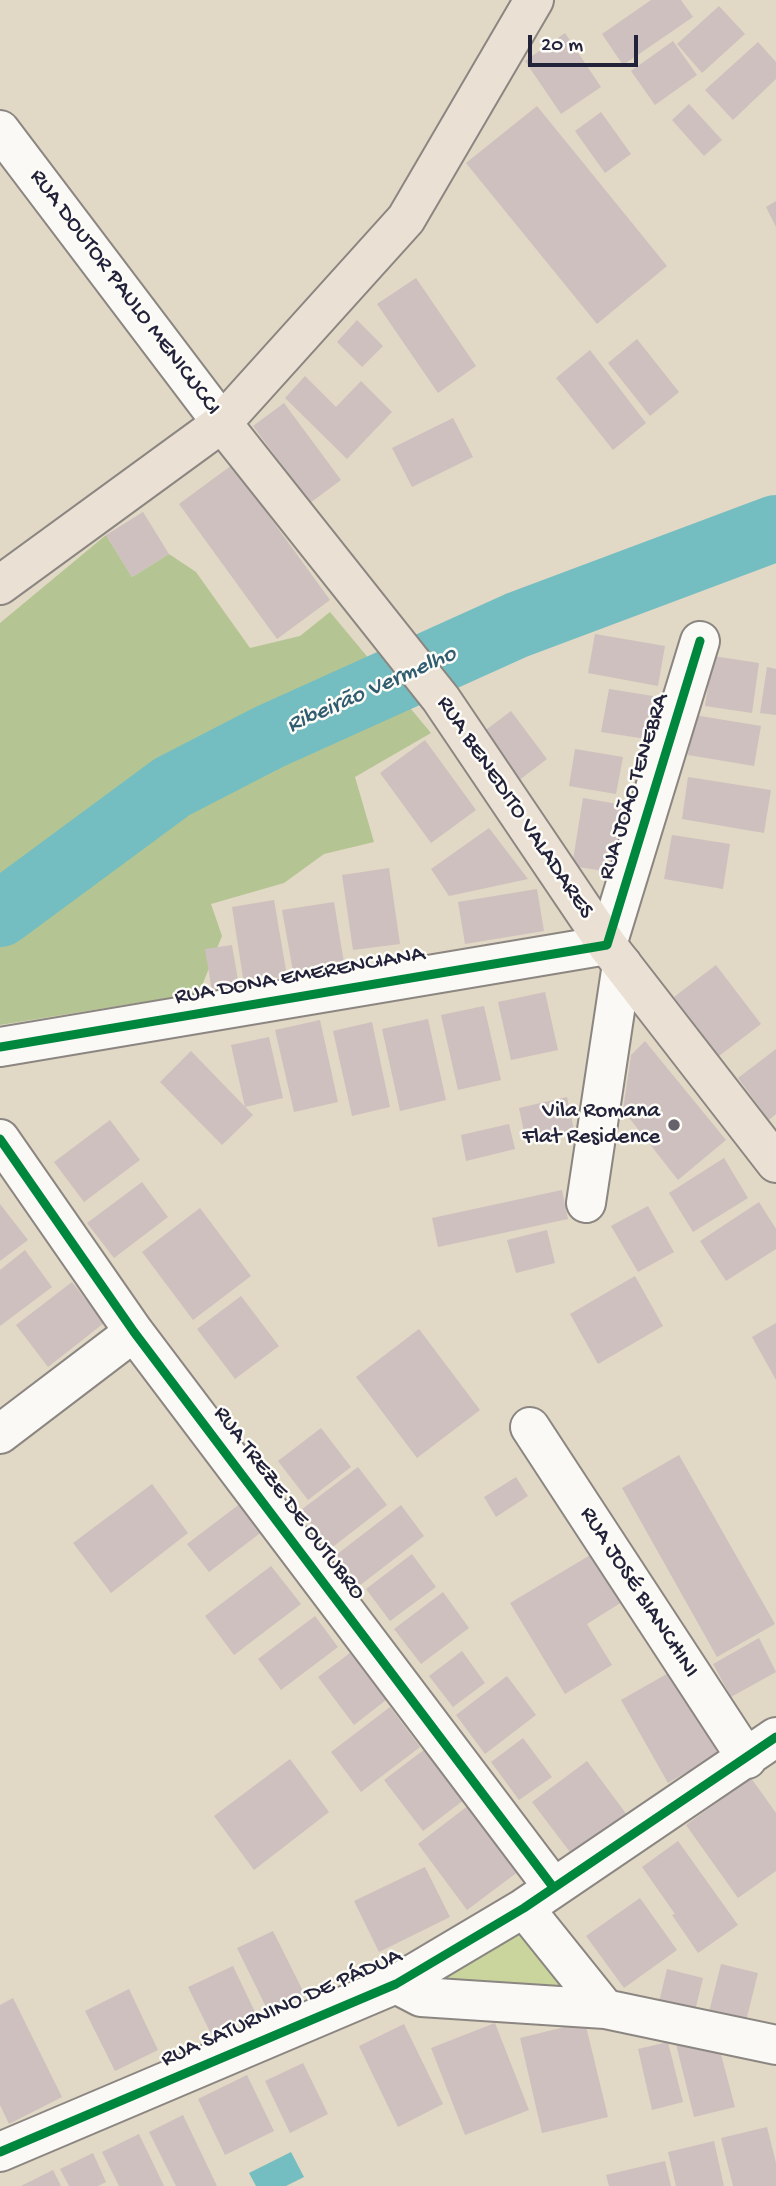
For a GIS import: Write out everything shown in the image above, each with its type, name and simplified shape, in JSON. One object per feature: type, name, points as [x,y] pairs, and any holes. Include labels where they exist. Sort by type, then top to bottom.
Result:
[{"type":"main road","points":[[0,585],[222,423],[406,219],[534,0]]},
{"type":"main road","name":"RUA BENEDITO VALADARES","points":[[222,423],[441,699],[615,955],[776,1163]]},
{"type":"street","name":"RUA DOUTOR PAULO MENICUCCI","points":[[0,130],[222,423]]},
{"type":"street","name":"RUA JOÃO TENEBRA","points":[[586,1203],[615,955],[700,641]]},
{"type":"street","name":"RUA DONA EMERENCIANA","points":[[0,1047],[615,955]]},
{"type":"street","name":"RUA TREZE DE OUTUBRO","points":[[0,1139],[134,1332],[539,1897],[605,2010]]},
{"type":"street","points":[[0,1434],[134,1332]]},
{"type":"street","name":"RUA JOSÉ BIANCHINI","points":[[530,1427],[761,1748]]},
{"type":"street","name":"RUA SATURNINO DE PÁDUA","points":[[0,2152],[396,1984],[539,1897],[761,1748]]},
{"type":"street","points":[[396,1984],[421,1997],[605,2010],[776,2045]]},
{"type":"green space","points":[[106,535],[132,577],[169,554],[196,572],[250,648],[300,636],[330,612],[431,733],[355,777],[374,842],[324,854],[284,883],[211,904],[222,936],[199,993],[0,1025],[0,623]]},
{"type":"green space","points":[[517,1927],[582,1998],[421,1989]]},
{"type":"water","points":[[291,2152],[304,2177],[286,2186],[256,2186],[249,2173]]},
{"type":"building","points":[[651,0],[681,0],[693,17],[623,65],[602,34]]},
{"type":"building","points":[[719,6],[745,34],[702,73],[677,44]]},
{"type":"building","points":[[565,33],[601,87],[561,114],[525,61]]},
{"type":"building","points":[[673,41],[697,75],[655,105],[631,71]]},
{"type":"building","points":[[758,42],[776,62],[776,79],[733,120],[705,90]]},
{"type":"building","points":[[689,104],[722,140],[704,156],[672,120]]},
{"type":"building","points":[[537,106],[667,266],[597,324],[466,163]]},
{"type":"building","points":[[601,112],[631,154],[605,173],[575,131]]},
{"type":"building","points":[[776,201],[776,227],[766,207]]},
{"type":"building","points":[[416,278],[476,366],[438,393],[377,304]]},
{"type":"building","points":[[357,320],[383,346],[362,367],[337,342]]},
{"type":"building","points":[[637,339],[679,392],[650,416],[608,363]]},
{"type":"building","points":[[590,350],[646,423],[613,450],[556,378]]},
{"type":"building","points":[[305,376],[336,407],[361,381],[392,412],[347,459],[285,398]]},
{"type":"building","points":[[284,403],[341,480],[310,503],[253,426]]},
{"type":"building","points":[[453,418],[473,457],[412,487],[392,448]]},
{"type":"building","points":[[232,465],[330,600],[277,639],[179,504]]},
{"type":"building","points":[[143,512],[169,554],[132,577],[106,535]]},
{"type":"building","points":[[595,634],[665,646],[658,686],[588,673]]},
{"type":"building","points":[[713,656],[759,663],[752,713],[705,706]]},
{"type":"building","points":[[767,667],[776,669],[776,715],[760,713]]},
{"type":"building","points":[[609,689],[653,696],[646,739],[601,732]]},
{"type":"building","points":[[511,711],[547,759],[514,784],[478,736]]},
{"type":"building","points":[[694,715],[761,726],[754,766],[688,755]]},
{"type":"building","points":[[425,740],[476,810],[431,843],[380,773]]},
{"type":"building","points":[[575,749],[623,757],[616,794],[569,786]]},
{"type":"building","points":[[688,777],[771,790],[764,833],[682,819]]},
{"type":"building","points":[[583,798],[635,807],[623,874],[572,866]]},
{"type":"building","points":[[489,828],[528,879],[449,896],[431,869]]},
{"type":"building","points":[[672,835],[730,844],[723,889],[664,879]]},
{"type":"building","points":[[389,868],[400,944],[353,950],[342,875]]},
{"type":"building","points":[[537,889],[544,931],[465,944],[458,902]]},
{"type":"building","points":[[274,900],[287,976],[244,984],[232,907]]},
{"type":"building","points":[[334,902],[345,969],[294,977],[282,910]]},
{"type":"building","points":[[232,945],[239,986],[212,991],[205,949]]},
{"type":"building","points":[[716,965],[761,1024],[719,1056],[674,997]]},
{"type":"building","points":[[545,992],[558,1050],[511,1060],[498,1002]]},
{"type":"building","points":[[484,1006],[501,1080],[458,1090],[441,1015]]},
{"type":"building","points":[[428,1019],[446,1100],[400,1111],[382,1029]]},
{"type":"building","points":[[320,1020],[338,1102],[294,1112],[275,1030]]},
{"type":"building","points":[[372,1022],[390,1107],[352,1116],[333,1031]]},
{"type":"building","points":[[269,1037],[283,1098],[245,1107],[231,1045]]},
{"type":"building","name":"Vila Romana Flat Residence","points":[[645,1041],[726,1140],[678,1180],[623,1110],[631,1055]]},
{"type":"building","points":[[776,1049],[776,1114],[769,1120],[738,1078]]},
{"type":"building","points":[[191,1051],[253,1115],[222,1145],[160,1082]]},
{"type":"building","points":[[567,1097],[574,1130],[526,1141],[519,1108]]},
{"type":"building","points":[[110,1120],[140,1160],[84,1202],[54,1162]]},
{"type":"building","points":[[509,1124],[515,1149],[466,1161],[461,1135]]},
{"type":"building","points":[[724,1158],[748,1198],[693,1232],[669,1193]]},
{"type":"building","points":[[142,1182],[168,1217],[114,1258],[87,1223]]},
{"type":"building","points":[[562,1190],[568,1219],[438,1247],[432,1218]]},
{"type":"building","points":[[759,1202],[776,1229],[776,1249],[726,1281],[700,1241]]},
{"type":"building","points":[[0,1204],[28,1240],[0,1261]]},
{"type":"building","points":[[648,1206],[674,1252],[638,1272],[611,1226]]},
{"type":"building","points":[[200,1208],[251,1276],[193,1320],[142,1252]]},
{"type":"building","points":[[547,1230],[555,1263],[516,1273],[507,1240]]},
{"type":"building","points":[[25,1250],[52,1287],[0,1326],[0,1270]]},
{"type":"building","points":[[635,1276],[663,1326],[598,1364],[570,1314]]},
{"type":"building","points":[[72,1282],[104,1323],[48,1367],[16,1325]]},
{"type":"building","points":[[241,1296],[279,1346],[235,1379],[197,1329]]},
{"type":"building","points":[[776,1323],[776,1380],[752,1337]]},
{"type":"building","points":[[419,1329],[480,1410],[417,1458],[356,1377]]},
{"type":"building","points":[[321,1428],[351,1467],[308,1500],[278,1461]]},
{"type":"building","points":[[679,1455],[775,1624],[717,1657],[622,1488]]},
{"type":"building","points":[[358,1467],[387,1505],[330,1549],[301,1510]]},
{"type":"building","points":[[516,1477],[528,1496],[496,1517],[484,1497]]},
{"type":"building","points":[[152,1484],[188,1533],[111,1593],[73,1543]]},
{"type":"building","points":[[241,1503],[263,1531],[209,1572],[187,1544]]},
{"type":"building","points":[[401,1505],[424,1536],[359,1586],[336,1555]]},
{"type":"building","points":[[412,1554],[436,1587],[390,1621],[366,1589]]},
{"type":"building","points":[[592,1554],[622,1602],[587,1624],[612,1665],[565,1694],[510,1603]]},
{"type":"building","points":[[271,1566],[301,1604],[234,1655],[205,1616]]},
{"type":"building","points":[[443,1592],[469,1628],[421,1664],[394,1629]]},
{"type":"building","points":[[315,1616],[338,1647],[281,1690],[258,1659]]},
{"type":"building","points":[[759,1638],[776,1672],[731,1697],[713,1664]]},
{"type":"building","points":[[462,1651],[485,1683],[453,1707],[429,1676]]},
{"type":"building","points":[[350,1653],[386,1700],[354,1725],[318,1677]]},
{"type":"building","points":[[672,1671],[718,1754],[668,1783],[621,1700]]},
{"type":"building","points":[[507,1676],[536,1715],[485,1754],[456,1715]]},
{"type":"building","points":[[390,1707],[420,1747],[361,1792],[331,1752]]},
{"type":"building","points":[[523,1738],[552,1777],[519,1800],[491,1762]]},
{"type":"building","points":[[425,1749],[464,1800],[423,1831],[384,1780]]},
{"type":"building","points":[[290,1759],[329,1812],[254,1870],[214,1816]]},
{"type":"building","points":[[587,1761],[630,1819],[576,1860],[532,1802]]},
{"type":"building","points":[[751,1778],[776,1813],[776,1871],[738,1898],[686,1825]]},
{"type":"building","points":[[469,1805],[519,1871],[467,1910],[418,1844]]},
{"type":"building","points":[[678,1841],[738,1925],[698,1953],[642,1867]]},
{"type":"building","points":[[425,1867],[450,1917],[379,1952],[354,1901]]},
{"type":"building","points":[[640,1898],[677,1950],[624,1988],[586,1936]]},
{"type":"building","points":[[273,1931],[305,1995],[269,2013],[237,1948]]},
{"type":"building","points":[[721,1964],[758,1973],[745,2025],[708,2016]]},
{"type":"building","points":[[233,1966],[255,2012],[211,2034],[188,1987]]},
{"type":"building","points":[[667,1969],[703,1978],[695,2011],[659,2002]]},
{"type":"building","points":[[129,1989],[158,2050],[115,2071],[85,2011]]},
{"type":"building","points":[[13,1998],[62,2097],[9,2124],[0,2105],[0,2005]]},
{"type":"building","points":[[585,2022],[608,2117],[542,2133],[520,2038]]},
{"type":"building","points":[[495,2023],[529,2110],[465,2135],[431,2048]]},
{"type":"building","points":[[404,2024],[443,2104],[398,2127],[359,2046]]},
{"type":"building","points":[[674,2036],[719,2047],[735,2107],[694,2117]]},
{"type":"building","points":[[668,2042],[683,2102],[652,2110],[638,2049]]},
{"type":"building","points":[[303,2063],[328,2114],[290,2133],[265,2081]]},
{"type":"building","points":[[247,2075],[274,2131],[225,2155],[198,2099]]},
{"type":"building","points":[[183,2115],[217,2186],[176,2186],[149,2132]]},
{"type":"building","points":[[767,2127],[776,2163],[776,2186],[733,2186],[721,2138]]},
{"type":"building","points":[[139,2134],[164,2186],[119,2186],[102,2152]]},
{"type":"building","points":[[714,2141],[724,2186],[676,2186],[668,2152]]},
{"type":"building","points":[[93,2153],[106,2182],[98,2186],[69,2186],[60,2169]]},
{"type":"building","points":[[665,2161],[671,2186],[609,2186],[606,2175]]},
{"type":"building","points":[[53,2170],[61,2186],[21,2186]]},
{"type":"waterway","name":"Ribeirão Vermelho","points":[[0,914],[172,787],[269,737],[517,625],[776,528]]},
{"type":"cycle path","points":[[0,1047],[607,945],[700,641]]},
{"type":"cycle path","points":[[0,1139],[134,1332],[553,1887]]},
{"type":"cycle path","points":[[0,2152],[396,1984],[524,1908],[776,1737]]},
{"type":"place","name":"Vila Romana Flat Residence","points":[[674,1125]]}]
